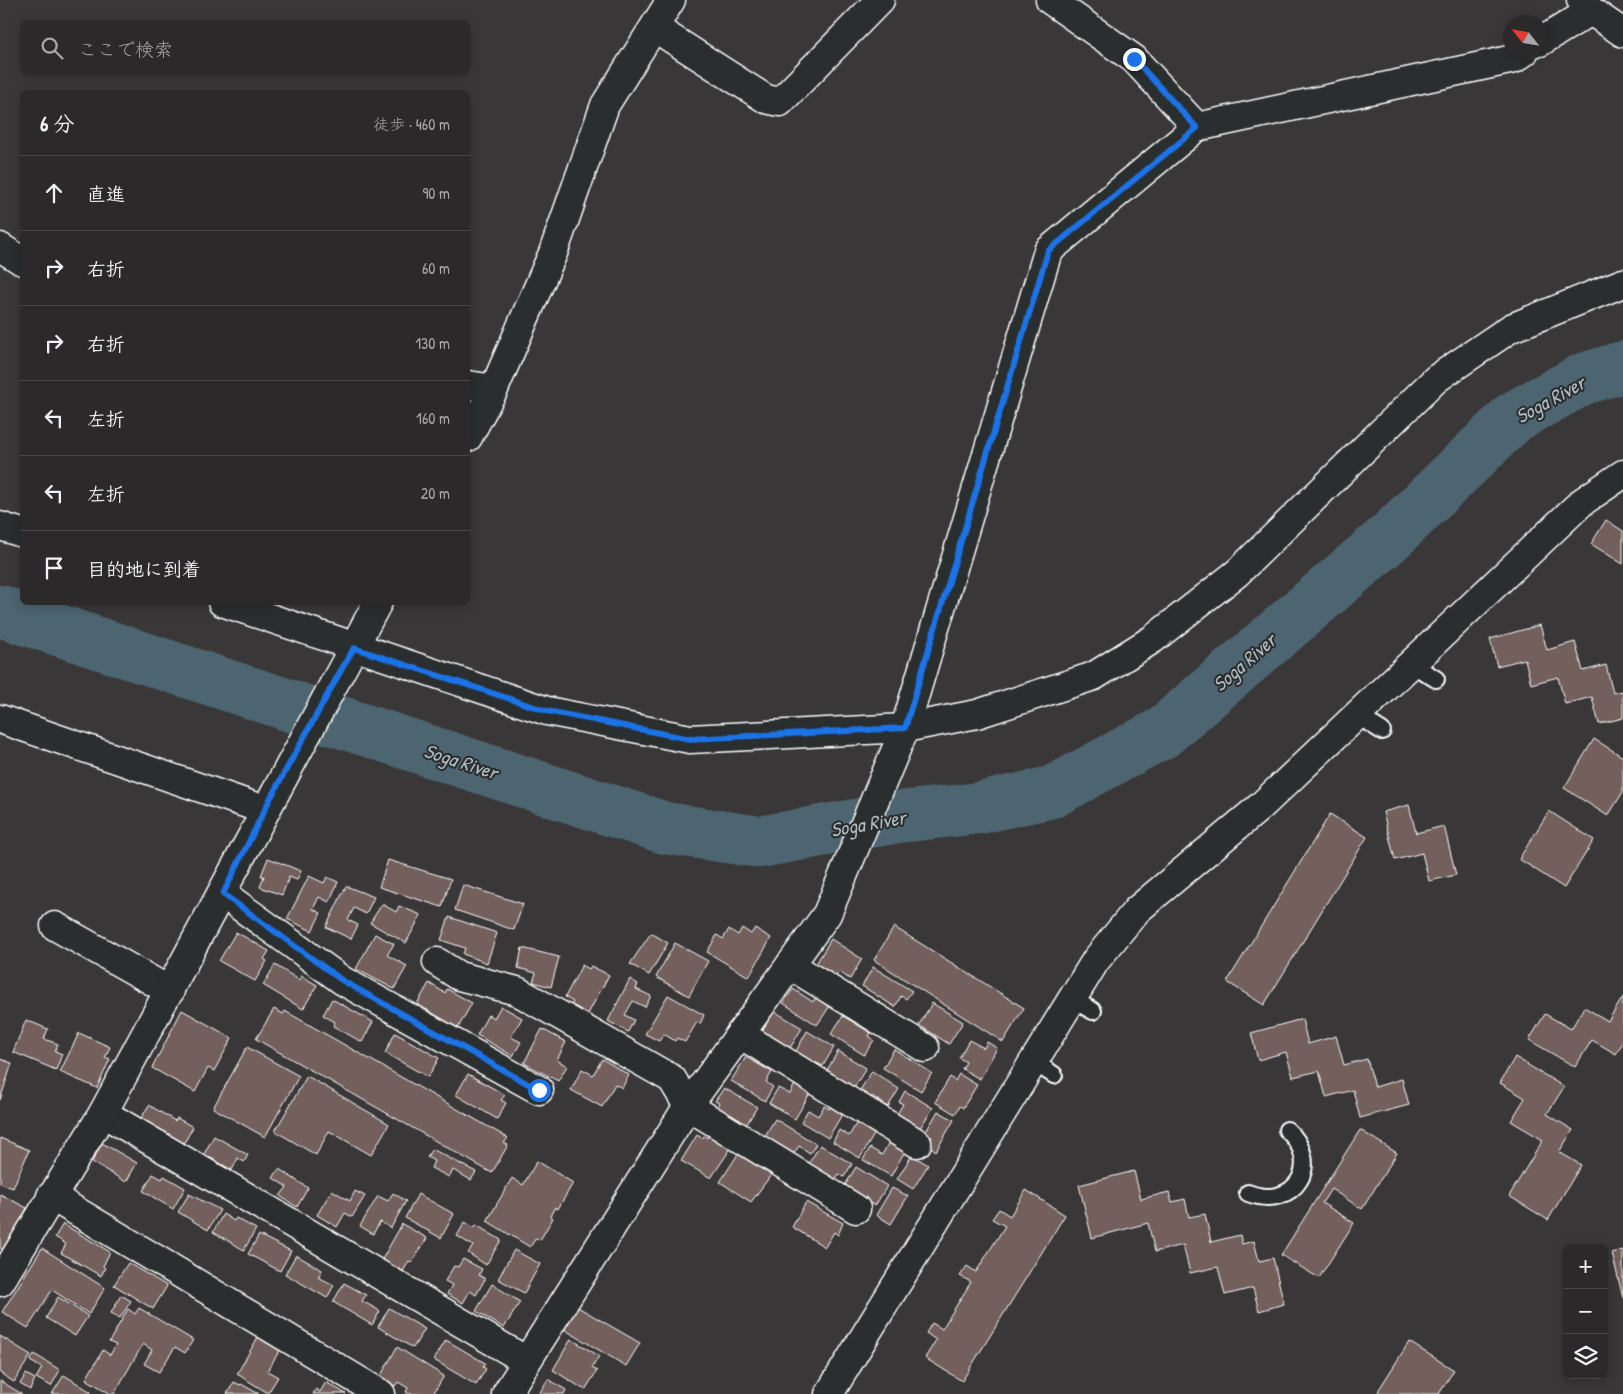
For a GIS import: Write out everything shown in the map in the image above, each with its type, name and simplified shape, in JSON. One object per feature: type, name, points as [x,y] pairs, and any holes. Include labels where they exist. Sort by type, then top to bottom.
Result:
[{"type":"street","points":[[470,429],[480,387],[553,253],[605,105],[656,28],[671,0]]},
{"type":"street","points":[[656,28],[766,99],[780,102],[880,0]]},
{"type":"street","points":[[1050,0],[1134,59],[1197,128]]},
{"type":"street","points":[[1548,36],[1586,5],[1623,33]]},
{"type":"street","points":[[506,1394],[525,1360],[688,1106],[827,914],[905,728],[1048,251],[1197,128],[1509,60]]},
{"type":"street","points":[[0,247],[20,260]]},
{"type":"street","points":[[229,605],[349,656],[547,711],[690,739],[905,728],[977,714],[1094,676],[1153,639],[1237,573],[1436,379],[1511,328],[1623,283]]},
{"type":"street","points":[[830,1394],[1044,1068],[1083,1005],[1096,960],[1137,910],[1261,806],[1582,502],[1623,474]]},
{"type":"street","points":[[0,526],[20,533]]},
{"type":"street","points":[[0,1282],[103,1113],[223,894],[268,805],[376,605]]},
{"type":"street","points":[[0,718],[268,805]]},
{"type":"street","points":[[223,894],[343,981],[539,1090]]},
{"type":"street","points":[[55,926],[170,991]]},
{"type":"street","points":[[437,962],[458,976],[517,990],[672,1079],[688,1106],[856,1209]]},
{"type":"street","points":[[790,965],[925,1048]]},
{"type":"street","points":[[740,1034],[917,1143]]},
{"type":"street","points":[[103,1113],[525,1360]]},
{"type":"street","points":[[51,1196],[381,1394]]},
{"type":"lane","points":[[1412,665],[1436,680]]},
{"type":"lane","points":[[1358,716],[1382,731]]},
{"type":"lane","points":[[1248,1193],[1270,1199],[1292,1190],[1299,1180],[1303,1170],[1302,1147],[1287,1130]]},
{"type":"building","points":[[1606,520],[1623,531],[1623,564],[1591,544]]},
{"type":"building","points":[[1540,625],[1547,650],[1575,642],[1583,671],[1606,665],[1613,693],[1623,691],[1623,718],[1599,724],[1592,697],[1565,704],[1558,677],[1531,684],[1525,659],[1497,666],[1490,639]]},
{"type":"building","points":[[1594,739],[1623,757],[1623,792],[1608,816],[1564,788]]},
{"type":"building","points":[[1409,805],[1416,833],[1444,826],[1456,875],[1429,881],[1422,853],[1395,860],[1383,812]]},
{"type":"building","points":[[1549,811],[1594,840],[1564,888],[1519,859]]},
{"type":"building","points":[[1330,814],[1367,837],[1264,1005],[1227,982]]},
{"type":"building","points":[[268,858],[301,871],[297,880],[289,877],[282,895],[260,887],[264,876],[261,876]]},
{"type":"building","points":[[388,860],[451,879],[442,907],[379,887]]},
{"type":"building","points":[[309,876],[324,883],[327,877],[338,882],[329,902],[319,897],[313,909],[321,913],[312,931],[287,919]]},
{"type":"building","points":[[463,885],[523,904],[514,930],[455,910]]},
{"type":"building","points":[[346,886],[374,897],[366,914],[354,908],[348,920],[358,925],[351,939],[326,927]]},
{"type":"building","points":[[382,904],[396,912],[399,906],[421,915],[406,943],[370,923]]},
{"type":"building","points":[[449,917],[497,933],[487,963],[463,954],[465,948],[441,940]]},
{"type":"building","points":[[894,927],[1024,1008],[1003,1042],[874,960]]},
{"type":"building","points":[[742,928],[751,934],[755,928],[771,938],[749,977],[707,952],[717,935],[723,939],[729,929],[738,935]]},
{"type":"building","points":[[236,932],[269,951],[264,959],[267,961],[255,981],[219,961]]},
{"type":"building","points":[[651,933],[668,943],[649,975],[630,964]]},
{"type":"building","points":[[375,934],[394,944],[387,955],[407,966],[394,989],[356,969]]},
{"type":"building","points":[[831,939],[862,959],[850,979],[839,972],[836,976],[816,964]]},
{"type":"building","points":[[675,943],[708,961],[689,996],[656,977]]},
{"type":"building","points":[[522,948],[559,957],[551,987],[533,982],[536,973],[518,968]]},
{"type":"building","points":[[275,965],[299,980],[301,976],[317,985],[303,1009],[263,985]]},
{"type":"building","points":[[582,965],[589,969],[591,966],[609,975],[588,1014],[571,1005],[573,1002],[565,997]]},
{"type":"building","points":[[873,967],[912,991],[906,999],[901,996],[895,1007],[862,986]]},
{"type":"building","points":[[630,979],[638,984],[636,989],[651,996],[645,1007],[633,1001],[625,1015],[634,1020],[628,1032],[608,1021]]},
{"type":"building","points":[[429,983],[445,993],[447,989],[472,1003],[458,1028],[417,1004]]},
{"type":"building","points":[[793,989],[813,1002],[816,997],[830,1006],[817,1025],[783,1003]]},
{"type":"building","points":[[668,995],[704,1015],[700,1024],[697,1022],[685,1042],[677,1038],[675,1041],[664,1034],[659,1041],[645,1034]]},
{"type":"building","points":[[1623,997],[1623,1042],[1616,1054],[1592,1040],[1575,1067],[1529,1040],[1545,1014],[1571,1029],[1584,1007],[1608,1021]]},
{"type":"building","points":[[332,999],[373,1022],[362,1042],[333,1026],[335,1022],[323,1015]]},
{"type":"building","points":[[932,1003],[963,1022],[949,1044],[919,1025]]},
{"type":"building","points":[[501,1006],[522,1018],[511,1037],[521,1042],[513,1056],[477,1035],[488,1015],[494,1018]]},
{"type":"building","points":[[274,1009],[283,1014],[285,1011],[508,1138],[504,1143],[508,1145],[492,1173],[256,1039]]},
{"type":"building","points":[[182,1010],[232,1038],[214,1071],[208,1068],[195,1092],[152,1068]]},
{"type":"building","points":[[774,1011],[802,1028],[790,1048],[762,1031]]},
{"type":"building","points":[[843,1016],[871,1033],[869,1036],[874,1040],[864,1055],[831,1034]]},
{"type":"building","points":[[1302,1019],[1308,1044],[1336,1036],[1344,1065],[1367,1059],[1375,1087],[1402,1079],[1409,1105],[1360,1118],[1353,1090],[1326,1097],[1319,1071],[1293,1077],[1286,1052],[1258,1060],[1251,1033]]},
{"type":"building","points":[[26,1020],[48,1029],[44,1039],[58,1044],[55,1051],[62,1054],[56,1070],[13,1052]]},
{"type":"building","points":[[542,1029],[566,1042],[557,1060],[567,1066],[558,1081],[524,1063]]},
{"type":"building","points":[[807,1031],[834,1047],[823,1066],[795,1053]]},
{"type":"building","points":[[79,1033],[110,1047],[105,1057],[110,1059],[97,1088],[60,1072]]},
{"type":"building","points":[[395,1033],[439,1058],[428,1077],[385,1053]]},
{"type":"building","points":[[969,1040],[984,1048],[987,1042],[997,1048],[980,1079],[962,1069],[966,1062],[959,1058]]},
{"type":"building","points":[[247,1047],[299,1076],[265,1137],[213,1108]]},
{"type":"building","points":[[894,1049],[932,1073],[921,1091],[883,1068]]},
{"type":"building","points":[[838,1051],[866,1068],[854,1088],[826,1072]]},
{"type":"building","points":[[746,1057],[772,1072],[766,1082],[773,1087],[765,1101],[731,1081]]},
{"type":"building","points":[[1515,1057],[1564,1087],[1547,1114],[1573,1130],[1559,1152],[1581,1165],[1548,1220],[1509,1196],[1543,1140],[1511,1121],[1525,1098],[1500,1083]]},
{"type":"building","points":[[0,1059],[12,1063],[0,1100]]},
{"type":"building","points":[[602,1059],[629,1075],[622,1088],[615,1084],[602,1107],[571,1090],[582,1069],[593,1075]]},
{"type":"building","points":[[872,1071],[899,1089],[888,1107],[872,1096],[871,1099],[859,1092]]},
{"type":"building","points":[[468,1074],[505,1095],[501,1100],[506,1103],[497,1119],[456,1095]]},
{"type":"building","points":[[959,1074],[977,1085],[963,1108],[960,1106],[955,1114],[935,1102],[950,1077],[955,1081]]},
{"type":"building","points":[[307,1076],[389,1124],[371,1155],[329,1131],[316,1155],[275,1131]]},
{"type":"building","points":[[795,1084],[810,1093],[795,1119],[769,1103],[778,1088],[790,1094]]},
{"type":"building","points":[[724,1088],[757,1107],[745,1127],[716,1110],[719,1103],[715,1101]]},
{"type":"building","points":[[905,1091],[933,1108],[920,1128],[897,1114],[903,1104],[899,1102]]},
{"type":"building","points":[[149,1105],[175,1121],[177,1118],[193,1127],[183,1145],[140,1120]]},
{"type":"building","points":[[824,1106],[829,1109],[831,1106],[843,1113],[828,1138],[801,1122],[808,1110],[818,1116]]},
{"type":"building","points":[[938,1111],[954,1120],[936,1151],[928,1145],[932,1137],[925,1133]]},
{"type":"building","points":[[775,1119],[816,1144],[810,1153],[799,1146],[792,1156],[763,1139]]},
{"type":"building","points":[[857,1122],[875,1133],[860,1158],[833,1142],[839,1130],[849,1136]]},
{"type":"building","points":[[1360,1130],[1397,1153],[1362,1209],[1331,1189],[1322,1203],[1354,1223],[1319,1278],[1281,1255]]},
{"type":"building","points":[[697,1135],[707,1138],[709,1135],[731,1148],[711,1178],[681,1161]]},
{"type":"building","points":[[214,1136],[248,1155],[244,1162],[238,1158],[232,1170],[204,1154]]},
{"type":"building","points":[[0,1138],[29,1150],[13,1188],[0,1183]]},
{"type":"building","points":[[889,1142],[905,1151],[891,1176],[863,1160],[870,1148],[882,1155]]},
{"type":"building","points":[[102,1143],[137,1163],[126,1182],[92,1162]]},
{"type":"building","points":[[820,1145],[852,1164],[844,1177],[839,1174],[834,1181],[808,1165]]},
{"type":"building","points":[[432,1149],[476,1172],[471,1180],[453,1170],[449,1177],[431,1168],[434,1161],[427,1157]]},
{"type":"building","points":[[738,1154],[771,1175],[751,1202],[720,1182]]},
{"type":"building","points":[[912,1155],[928,1165],[913,1189],[897,1179]]},
{"type":"building","points":[[537,1161],[573,1183],[558,1209],[555,1207],[550,1216],[553,1218],[540,1240],[536,1238],[530,1247],[487,1221],[512,1178],[523,1185]]},
{"type":"building","points":[[856,1167],[887,1186],[875,1206],[844,1187]]},
{"type":"building","points":[[279,1169],[308,1188],[297,1207],[280,1196],[287,1187],[273,1178]]},
{"type":"building","points":[[1134,1171],[1141,1199],[1169,1192],[1172,1202],[1185,1199],[1189,1217],[1205,1214],[1211,1242],[1240,1235],[1242,1244],[1254,1241],[1259,1261],[1273,1258],[1284,1304],[1259,1311],[1253,1288],[1225,1295],[1218,1267],[1190,1273],[1183,1245],[1155,1252],[1148,1223],[1092,1238],[1079,1185]]},
{"type":"building","points":[[153,1174],[162,1179],[164,1176],[185,1188],[173,1209],[143,1191]]},
{"type":"building","points":[[892,1188],[908,1196],[891,1224],[876,1215]]},
{"type":"building","points":[[332,1190],[350,1201],[355,1191],[365,1196],[352,1217],[345,1213],[337,1227],[317,1215]]},
{"type":"building","points":[[1026,1190],[1065,1215],[962,1381],[925,1358],[936,1340],[926,1333],[932,1323],[942,1329],[971,1282],[960,1276],[967,1266],[976,1272],[1005,1226],[992,1219],[999,1209],[1010,1216]]},
{"type":"building","points":[[393,1193],[406,1201],[391,1228],[380,1222],[373,1234],[360,1226],[378,1196],[388,1201]]},
{"type":"building","points":[[0,1194],[27,1208],[5,1251],[0,1248]]},
{"type":"building","points":[[189,1194],[220,1210],[208,1230],[178,1212]]},
{"type":"building","points":[[418,1194],[454,1214],[441,1238],[405,1218]]},
{"type":"building","points":[[806,1202],[843,1223],[838,1235],[834,1232],[825,1247],[792,1227]]},
{"type":"building","points":[[223,1214],[234,1221],[236,1218],[256,1229],[244,1250],[213,1232]]},
{"type":"building","points":[[465,1222],[474,1228],[476,1225],[501,1240],[486,1265],[468,1253],[473,1246],[457,1236]]},
{"type":"building","points":[[63,1224],[110,1252],[103,1266],[105,1268],[101,1276],[61,1253],[66,1244],[55,1237]]},
{"type":"building","points":[[402,1224],[427,1238],[412,1263],[409,1261],[401,1275],[380,1263]]},
{"type":"building","points":[[259,1235],[291,1251],[280,1271],[248,1254]]},
{"type":"building","points":[[42,1248],[105,1288],[89,1314],[52,1290],[28,1328],[2,1312]]},
{"type":"building","points":[[514,1250],[540,1264],[524,1293],[498,1279]]},
{"type":"building","points":[[1623,1250],[1623,1298],[1612,1253]]},
{"type":"building","points":[[296,1255],[322,1270],[318,1277],[334,1285],[327,1298],[285,1274]]},
{"type":"building","points":[[463,1259],[482,1269],[479,1275],[485,1279],[476,1295],[470,1291],[463,1303],[447,1294],[452,1285],[445,1281],[454,1266],[458,1267]]},
{"type":"building","points":[[128,1263],[167,1286],[153,1309],[114,1285]]},
{"type":"building","points":[[344,1283],[366,1295],[362,1301],[380,1311],[372,1325],[333,1302]]},
{"type":"building","points":[[492,1284],[520,1302],[504,1328],[476,1311]]},
{"type":"building","points":[[121,1295],[131,1301],[120,1318],[111,1313]]},
{"type":"building","points":[[58,1297],[88,1316],[75,1336],[46,1318]]},
{"type":"building","points":[[576,1306],[640,1343],[626,1366],[562,1328]]},
{"type":"building","points":[[139,1308],[193,1340],[185,1353],[175,1347],[159,1372],[144,1364],[152,1350],[143,1344],[114,1394],[111,1394],[86,1379],[103,1350],[110,1355],[116,1345],[109,1342],[128,1309],[135,1314]]},
{"type":"building","points":[[389,1308],[425,1329],[413,1348],[378,1327]]},
{"type":"building","points":[[0,1336],[31,1355],[14,1382],[0,1373]]},
{"type":"building","points":[[258,1337],[280,1350],[267,1371],[278,1377],[268,1393],[237,1374]]},
{"type":"building","points":[[571,1339],[599,1356],[592,1368],[597,1371],[585,1390],[553,1370]]},
{"type":"building","points":[[446,1340],[485,1363],[483,1367],[486,1369],[476,1385],[434,1360]]},
{"type":"building","points":[[1409,1342],[1454,1370],[1439,1394],[1383,1394],[1378,1391]]},
{"type":"building","points":[[397,1347],[444,1376],[433,1394],[409,1394],[406,1392],[408,1388],[398,1382],[395,1386],[380,1377]]},
{"type":"building","points":[[34,1354],[60,1370],[51,1386],[36,1378],[42,1368],[30,1361]]},
{"type":"building","points":[[26,1374],[35,1379],[30,1390],[20,1384]]},
{"type":"building","points":[[64,1375],[91,1392],[90,1394],[52,1394]]},
{"type":"building","points":[[548,1379],[566,1390],[564,1394],[539,1394]]},
{"type":"building","points":[[0,1381],[22,1394],[0,1394]]},
{"type":"building","points":[[234,1382],[241,1384],[259,1394],[227,1394]]},
{"type":"building","points":[[326,1382],[346,1394],[313,1394],[316,1389],[320,1392]]},
{"type":"waterway","name":"Soga River","points":[[0,611],[665,828],[760,842],[899,817],[979,808],[1052,792],[1162,733],[1389,538],[1514,417],[1583,379],[1623,367]]},
{"type":"route","points":[[539,1090],[343,981],[223,894],[270,799],[345,663],[354,648],[547,711],[690,739],[905,728],[1048,251],[1197,128],[1134,59]]}]
